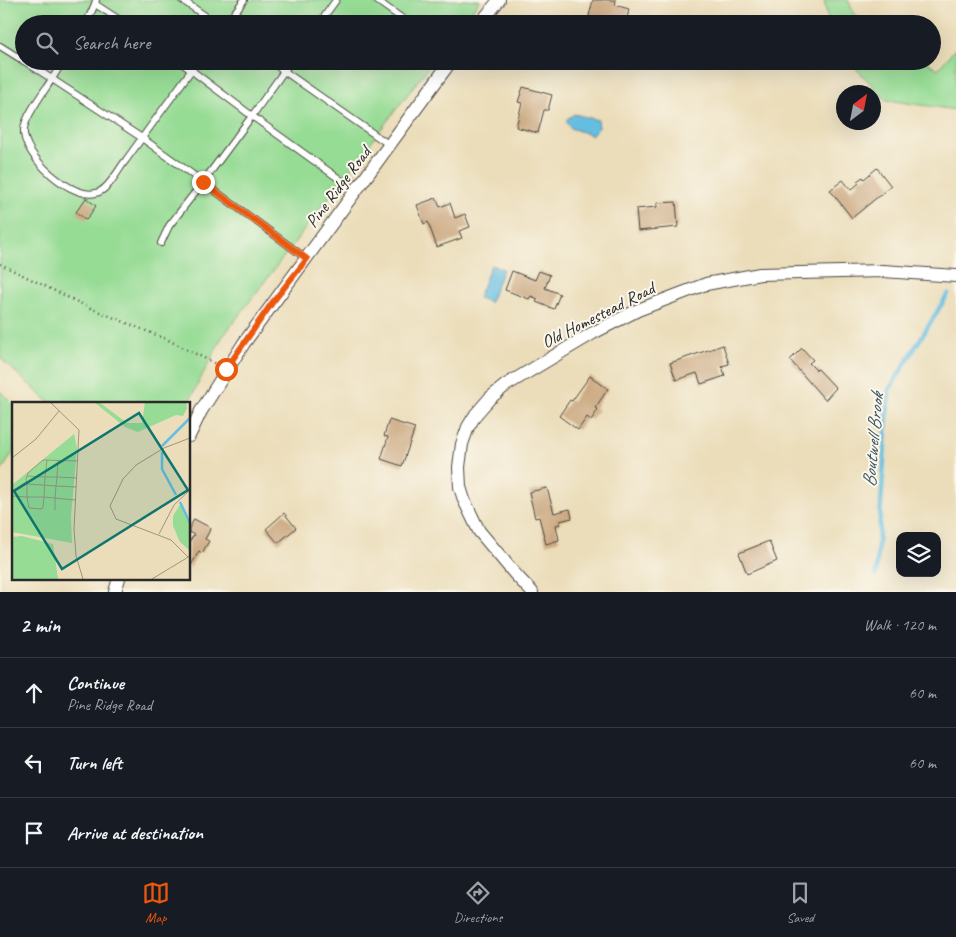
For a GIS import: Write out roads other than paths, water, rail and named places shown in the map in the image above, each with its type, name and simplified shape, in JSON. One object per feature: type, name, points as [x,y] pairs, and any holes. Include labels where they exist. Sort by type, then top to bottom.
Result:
[{"type":"street","points":[[487,15],[499,0]]},
{"type":"street","name":"Pine Ridge Road","points":[[190,434],[226,369],[272,303],[391,146],[445,70]]},
{"type":"street","name":"Old Homestead Road","points":[[532,592],[479,531],[460,487],[459,467],[462,444],[468,427],[490,398],[506,386],[593,333],[638,310],[706,284],[760,274],[883,271],[956,276]]},
{"type":"lane","points":[[182,0],[204,15]]},
{"type":"lane","points":[[233,15],[244,0]]},
{"type":"lane","points":[[325,15],[336,0]]},
{"type":"lane","points":[[376,0],[397,15]]},
{"type":"lane","points":[[90,15],[96,2],[114,15]]},
{"type":"lane","points":[[0,46],[15,55]]},
{"type":"lane","points":[[38,70],[142,138],[307,259]]},
{"type":"lane","points":[[58,70],[33,108],[24,129],[33,155],[44,168],[65,184],[88,193],[101,191],[191,71],[356,192]]},
{"type":"lane","points":[[161,243],[172,222],[284,71],[391,146]]},
{"type":"water","points":[[574,114],[598,120],[599,128],[592,135],[570,128],[566,120]]},
{"type":"water","points":[[491,265],[503,269],[490,302],[478,298]]},
{"type":"waterway","name":"Boutwell Brook","points":[[876,575],[889,390],[948,294]]}]
